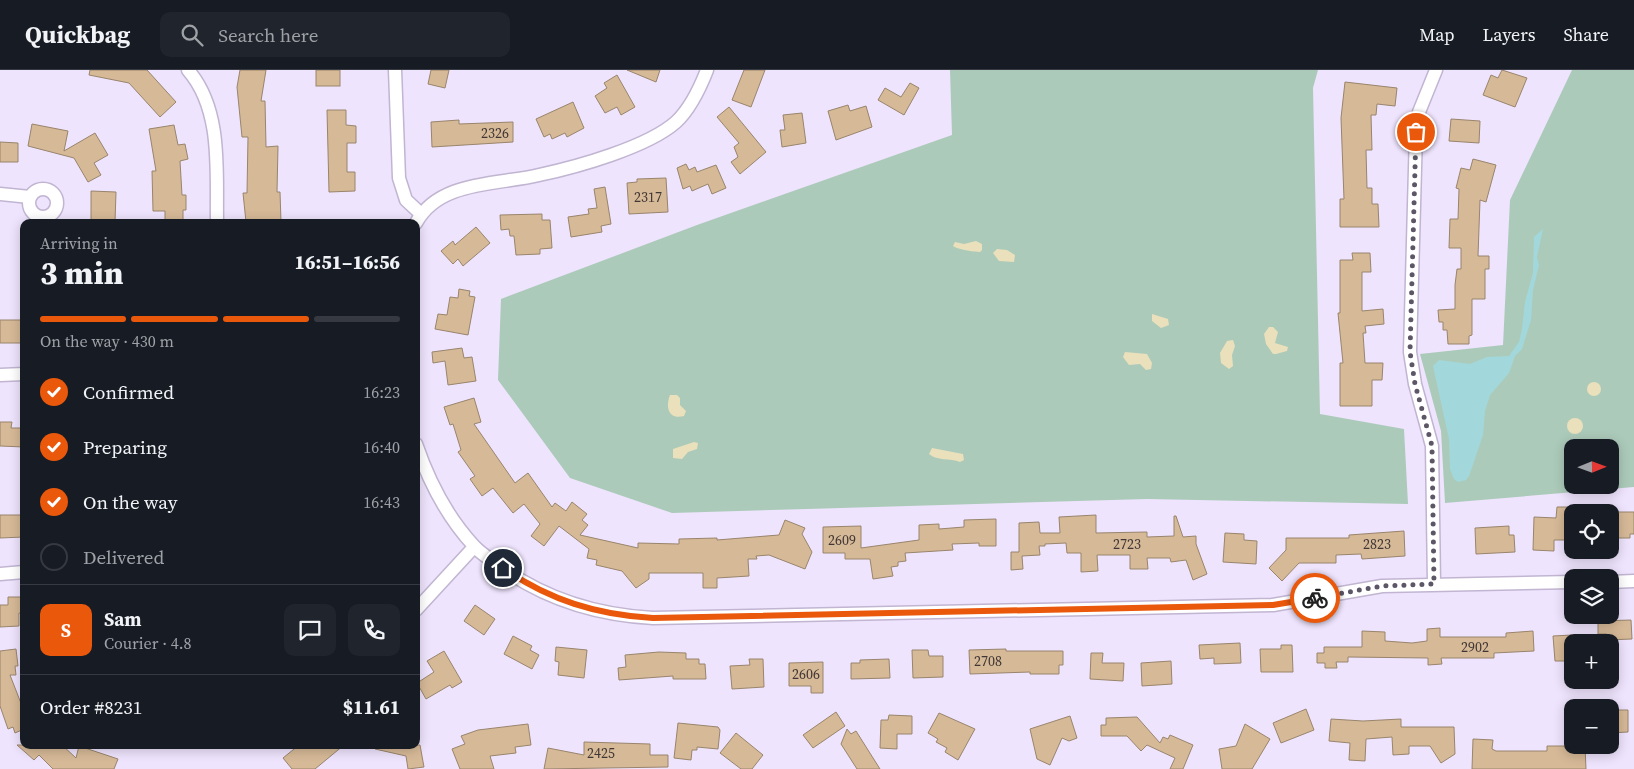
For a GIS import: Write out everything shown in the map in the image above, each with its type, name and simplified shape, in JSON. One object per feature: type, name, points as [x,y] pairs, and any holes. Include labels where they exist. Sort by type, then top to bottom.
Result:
[{"type":"street","points":[[188,70],[201,91],[210,115],[215,159],[216,219]]},
{"type":"street","points":[[395,70],[399,178],[406,200],[418,218],[437,201],[460,189],[538,176],[645,142],[678,121],[688,107],[708,70]]},
{"type":"street","points":[[1434,584],[1432,446],[1415,384],[1410,352],[1416,132],[1419,112],[1436,70]]},
{"type":"street","points":[[0,194],[30,197]]},
{"type":"street","points":[[0,375],[20,374]]},
{"type":"street","points":[[420,454],[439,500],[474,547],[527,585],[590,610],[624,616],[653,618],[1273,605],[1351,590],[1434,584],[1564,582]]},
{"type":"street","points":[[420,606],[474,547]]},
{"type":"street","points":[[0,574],[20,572]]},
{"type":"street","points":[[1619,582],[1634,581]]},
{"type":"shaded area","points":[[950,70],[1318,70],[1313,88],[1320,414],[1404,429],[1408,504],[1147,499],[672,513],[570,478],[498,380],[501,299],[697,225],[952,135]]},
{"type":"shaded area","points":[[1572,70],[1634,70],[1634,487],[1619,488],[1619,439],[1564,439],[1564,493],[1445,503],[1441,431],[1420,354],[1503,345],[1510,200]]},
{"type":"shaded area","points":[[1543,229],[1537,257],[1539,265],[1533,290],[1531,320],[1522,349],[1515,356],[1509,373],[1490,395],[1485,411],[1483,435],[1469,476],[1466,480],[1458,482],[1454,479],[1450,469],[1449,439],[1433,366],[1439,360],[1470,364],[1487,357],[1509,356],[1519,342],[1522,329],[1525,302],[1533,273],[1534,237]]},
{"type":"sand","points":[[976,241],[982,244],[980,252],[953,246],[955,242],[964,244]]},
{"type":"sand","points":[[997,249],[1007,250],[1015,255],[1014,262],[999,261],[993,253]]},
{"type":"sand","points":[[1152,314],[1168,319],[1169,325],[1161,328],[1152,321]]},
{"type":"sand","points":[[1269,327],[1273,327],[1278,332],[1275,343],[1288,347],[1287,351],[1273,354],[1266,344],[1264,334]]},
{"type":"sand","points":[[1233,340],[1235,346],[1232,355],[1233,366],[1229,369],[1221,363],[1220,353],[1227,341]]},
{"type":"sand","points":[[1125,352],[1147,354],[1152,363],[1151,369],[1146,370],[1140,364],[1129,365],[1123,357]]},
{"type":"sand","points":[[1594,382],[1599,384],[1601,389],[1599,394],[1594,396],[1589,394],[1587,389],[1589,384]]},
{"type":"sand","points":[[670,395],[677,395],[680,398],[680,405],[686,411],[684,416],[675,416],[670,412],[668,404]]},
{"type":"sand","points":[[1575,418],[1583,426],[1575,434],[1567,426]]},
{"type":"sand","points":[[694,442],[698,443],[697,449],[688,452],[682,459],[673,458],[673,449]]},
{"type":"sand","points":[[932,448],[963,454],[964,460],[960,462],[936,458],[929,454]]},
{"type":"building","points":[[90,70],[147,70],[176,102],[160,117],[129,83],[89,75]]},
{"type":"building","points":[[240,70],[266,70],[261,101],[265,101],[266,147],[278,146],[277,192],[280,192],[281,219],[246,219],[243,193],[247,193],[248,137],[242,137],[237,87]]},
{"type":"building","points":[[316,70],[340,70],[340,86],[316,86]]},
{"type":"building","points":[[431,70],[449,70],[445,88],[428,84]]},
{"type":"building","points":[[627,70],[660,70],[656,82]]},
{"type":"building","points":[[744,70],[765,70],[751,107],[732,100]]},
{"type":"building","points":[[1502,70],[1527,78],[1515,107],[1483,95],[1491,75],[1498,78]]},
{"type":"building","points":[[617,75],[635,107],[621,115],[617,107],[605,113],[595,96],[607,88],[604,83]]},
{"type":"building","points":[[1345,82],[1397,88],[1395,106],[1377,104],[1376,115],[1371,115],[1372,150],[1366,150],[1367,188],[1372,188],[1372,204],[1378,204],[1379,227],[1340,227],[1340,199],[1344,199],[1341,118]]},
{"type":"building","points":[[910,83],[919,88],[904,115],[878,100],[885,88],[901,97]]},
{"type":"building","points":[[573,102],[584,128],[567,137],[565,133],[552,139],[550,134],[544,137],[536,119]]},
{"type":"building","points":[[848,105],[850,111],[866,106],[872,127],[836,140],[828,111]]},
{"type":"building","points":[[729,107],[766,152],[740,174],[731,162],[738,157],[734,147],[739,143],[717,117]]},
{"type":"building","points":[[327,110],[346,110],[346,125],[356,126],[356,143],[347,143],[347,172],[355,172],[355,191],[329,192]]},
{"type":"building","points":[[802,113],[806,143],[782,147],[780,130],[785,130],[783,115]]},
{"type":"building","points":[[1451,119],[1480,121],[1479,143],[1449,141]]},
{"type":"building","points":[[459,120],[459,124],[513,122],[513,142],[432,147],[431,122]]},
{"type":"building","points":[[32,124],[68,131],[64,151],[95,133],[108,155],[94,163],[101,175],[88,182],[74,158],[28,146]]},
{"type":"building","points":[[174,125],[178,145],[185,144],[188,159],[180,161],[182,195],[186,195],[186,210],[183,210],[183,219],[165,219],[165,211],[153,211],[152,171],[156,171],[149,129]]},
{"type":"building","points":[[0,142],[18,143],[18,162],[0,162]]},
{"type":"building","points":[[1473,159],[1496,165],[1486,202],[1480,200],[1478,256],[1489,256],[1489,269],[1485,269],[1485,299],[1472,299],[1472,335],[1469,336],[1469,344],[1448,344],[1447,330],[1443,330],[1443,322],[1439,322],[1438,310],[1455,309],[1457,269],[1461,269],[1461,248],[1449,248],[1450,219],[1458,219],[1459,189],[1456,188],[1461,168],[1470,170]]},
{"type":"building","points":[[686,164],[689,170],[695,167],[697,172],[716,165],[726,188],[712,194],[708,184],[692,191],[690,186],[683,189],[677,168]]},
{"type":"building","points":[[666,178],[668,212],[629,214],[627,183],[637,182],[637,179]]},
{"type":"building","points":[[605,187],[611,224],[601,226],[602,232],[571,237],[568,217],[589,214],[588,209],[597,208],[594,189]]},
{"type":"building","points":[[91,191],[116,192],[115,219],[91,219]]},
{"type":"building","points":[[542,214],[542,220],[550,220],[552,248],[540,249],[540,254],[516,255],[514,236],[510,236],[509,229],[501,230],[500,215]]},
{"type":"building","points":[[476,227],[490,243],[463,266],[458,259],[453,264],[441,251],[453,241],[455,245]]},
{"type":"building","points":[[1352,253],[1370,253],[1371,272],[1362,272],[1362,311],[1383,309],[1384,324],[1365,326],[1366,333],[1363,333],[1365,363],[1383,363],[1382,380],[1372,380],[1372,406],[1340,406],[1340,363],[1343,363],[1338,313],[1340,313],[1340,260],[1353,260]]},
{"type":"building","points":[[459,289],[470,291],[469,296],[475,297],[468,335],[435,329],[438,314],[447,315],[450,297],[458,298]]},
{"type":"building","points":[[0,320],[20,320],[20,343],[0,343]]},
{"type":"building","points":[[462,348],[464,358],[472,357],[476,381],[448,385],[445,361],[433,363],[432,352]]},
{"type":"building","points":[[474,398],[481,422],[474,424],[515,483],[528,473],[552,507],[555,503],[566,511],[572,502],[587,514],[582,520],[588,525],[580,535],[638,548],[638,543],[679,544],[679,539],[717,538],[717,540],[779,535],[785,520],[805,528],[802,534],[812,552],[805,569],[769,555],[756,556],[757,559],[748,559],[749,576],[717,578],[717,588],[703,588],[703,573],[649,573],[649,579],[636,588],[622,571],[596,565],[597,560],[587,558],[589,549],[559,526],[544,546],[531,536],[540,524],[524,504],[513,513],[493,488],[482,496],[470,479],[475,476],[458,452],[461,450],[453,424],[450,425],[444,407]]},
{"type":"building","points":[[0,422],[12,422],[11,428],[20,428],[20,447],[0,446]]},
{"type":"building","points":[[1557,507],[1564,507],[1564,540],[1554,540],[1554,551],[1533,550],[1534,517],[1556,518]]},
{"type":"building","points":[[1619,512],[1634,512],[1634,534],[1630,534],[1630,538],[1619,538]]},
{"type":"building","points":[[0,515],[20,515],[20,537],[0,538]]},
{"type":"building","points":[[1096,515],[1096,533],[1147,532],[1147,537],[1174,536],[1174,516],[1176,516],[1183,537],[1196,536],[1196,544],[1207,574],[1193,580],[1186,560],[1171,562],[1170,558],[1147,558],[1148,569],[1130,569],[1130,555],[1097,555],[1098,571],[1081,572],[1081,553],[1067,553],[1066,543],[1039,546],[1040,555],[1022,556],[1023,569],[1011,570],[1011,552],[1019,552],[1019,523],[1039,522],[1040,533],[1060,533],[1059,517]]},
{"type":"building","points":[[996,519],[996,546],[979,546],[979,543],[952,544],[953,550],[905,553],[906,561],[898,562],[898,566],[891,567],[893,576],[873,579],[870,559],[845,559],[845,553],[823,553],[823,527],[861,526],[861,548],[919,540],[919,525],[939,524],[939,529],[964,527],[964,520]]},
{"type":"building","points":[[1509,526],[1509,535],[1514,535],[1515,552],[1476,554],[1475,528]]},
{"type":"building","points":[[1404,531],[1405,556],[1362,559],[1361,554],[1336,555],[1336,563],[1299,563],[1282,581],[1269,568],[1286,550],[1286,538],[1349,538],[1349,535]]},
{"type":"building","points":[[1225,533],[1244,534],[1244,540],[1257,541],[1256,564],[1223,562]]},
{"type":"building","points":[[8,597],[20,597],[19,626],[0,627],[0,605],[8,605]]},
{"type":"building","points":[[475,605],[495,619],[484,635],[464,621]]},
{"type":"building","points":[[1619,620],[1631,620],[1632,639],[1619,640],[1619,634],[1598,634],[1598,624],[1619,624]]},
{"type":"building","points":[[1440,628],[1440,637],[1506,637],[1506,633],[1533,631],[1534,651],[1494,653],[1494,658],[1441,658],[1442,664],[1428,665],[1428,658],[1348,657],[1348,662],[1336,662],[1337,668],[1325,668],[1325,663],[1317,663],[1317,653],[1324,653],[1324,647],[1362,647],[1362,631],[1385,632],[1385,641],[1412,643],[1427,641],[1427,629]]},
{"type":"building","points":[[1564,635],[1564,661],[1555,661],[1553,636]]},
{"type":"building","points":[[513,636],[532,646],[530,650],[539,655],[532,669],[504,654]]},
{"type":"building","points":[[1240,643],[1241,663],[1214,664],[1214,658],[1200,659],[1199,645]]},
{"type":"building","points":[[1281,645],[1292,645],[1293,672],[1261,672],[1260,649],[1281,649]]},
{"type":"building","points":[[556,647],[587,650],[584,678],[558,675],[559,662],[555,661]]},
{"type":"building","points":[[16,649],[18,666],[15,666],[16,675],[10,675],[20,701],[20,731],[15,733],[13,727],[8,729],[0,706],[0,651]]},
{"type":"building","points":[[1006,649],[1006,651],[1063,651],[1063,665],[1059,665],[1059,674],[1030,674],[1030,672],[970,674],[969,650]]},
{"type":"building","points":[[912,650],[928,650],[929,656],[943,656],[943,677],[913,678]]},
{"type":"building","points":[[444,651],[462,682],[452,688],[450,685],[426,699],[420,688],[420,681],[434,672],[427,661]]},
{"type":"building","points":[[659,652],[686,653],[686,659],[699,659],[699,664],[705,664],[706,679],[673,679],[673,676],[619,680],[618,668],[626,667],[625,655]]},
{"type":"building","points":[[1091,653],[1103,653],[1102,663],[1124,663],[1123,681],[1090,679]]},
{"type":"building","points":[[749,659],[763,659],[764,687],[732,689],[730,666],[750,665]]},
{"type":"building","points":[[889,659],[890,678],[851,679],[851,663],[860,663],[860,660]]},
{"type":"building","points":[[1171,661],[1172,684],[1142,686],[1141,663]]},
{"type":"building","points":[[823,662],[823,693],[811,693],[811,686],[789,686],[789,663]]},
{"type":"building","points":[[1306,709],[1314,730],[1281,743],[1273,723]]},
{"type":"building","points":[[1619,710],[1628,710],[1628,732],[1619,732]]},
{"type":"building","points":[[836,712],[845,726],[813,748],[803,735]]},
{"type":"building","points":[[939,713],[975,729],[958,760],[945,752],[947,748],[936,742],[938,739],[928,733]]},
{"type":"building","points":[[889,715],[912,716],[912,734],[897,734],[897,749],[880,748],[881,720],[888,720]]},
{"type":"building","points":[[1070,716],[1077,738],[1069,741],[1062,738],[1050,765],[1037,759],[1030,729]]},
{"type":"building","points":[[1137,717],[1160,743],[1163,737],[1168,739],[1170,735],[1193,745],[1183,769],[1170,769],[1175,758],[1147,745],[1141,751],[1127,736],[1101,736],[1101,725],[1106,725],[1106,718]]},
{"type":"building","points":[[1331,719],[1363,721],[1401,719],[1401,727],[1454,727],[1455,754],[1441,763],[1430,746],[1409,746],[1409,754],[1393,755],[1392,737],[1366,739],[1365,761],[1349,760],[1350,743],[1329,741]]},
{"type":"building","points":[[678,723],[718,727],[720,730],[718,749],[697,747],[697,750],[692,750],[691,760],[674,758]]},
{"type":"building","points":[[528,724],[531,745],[515,747],[516,753],[490,756],[494,769],[460,769],[452,749],[465,744],[461,736],[478,730]]},
{"type":"building","points":[[1245,724],[1270,739],[1252,769],[1222,769],[1219,749],[1236,746]]},
{"type":"building","points":[[847,729],[851,734],[856,731],[880,769],[857,769],[841,744]]},
{"type":"building","points":[[736,733],[763,755],[752,769],[741,769],[720,753]]},
{"type":"building","points":[[1473,739],[1493,740],[1492,749],[1496,751],[1547,751],[1547,746],[1564,746],[1564,754],[1585,754],[1586,769],[1472,769]]},
{"type":"building","points":[[584,742],[650,744],[650,755],[668,755],[668,767],[544,769],[548,748],[584,755]]},
{"type":"building","points":[[420,745],[424,767],[408,769],[406,756],[375,749],[420,749]]},
{"type":"building","points":[[22,749],[66,749],[76,758],[78,749],[88,749],[118,759],[114,769],[53,769],[39,755],[34,760]]},
{"type":"building","points":[[294,749],[339,749],[315,769],[292,769],[283,758]]},
{"type":"way so far","points":[[1315,598],[1351,590],[1382,586],[1434,584],[1432,446],[1415,384],[1410,352],[1416,132]]},
{"type":"route","points":[[503,568],[527,585],[590,610],[624,616],[653,618],[1273,605],[1315,598]]}]
